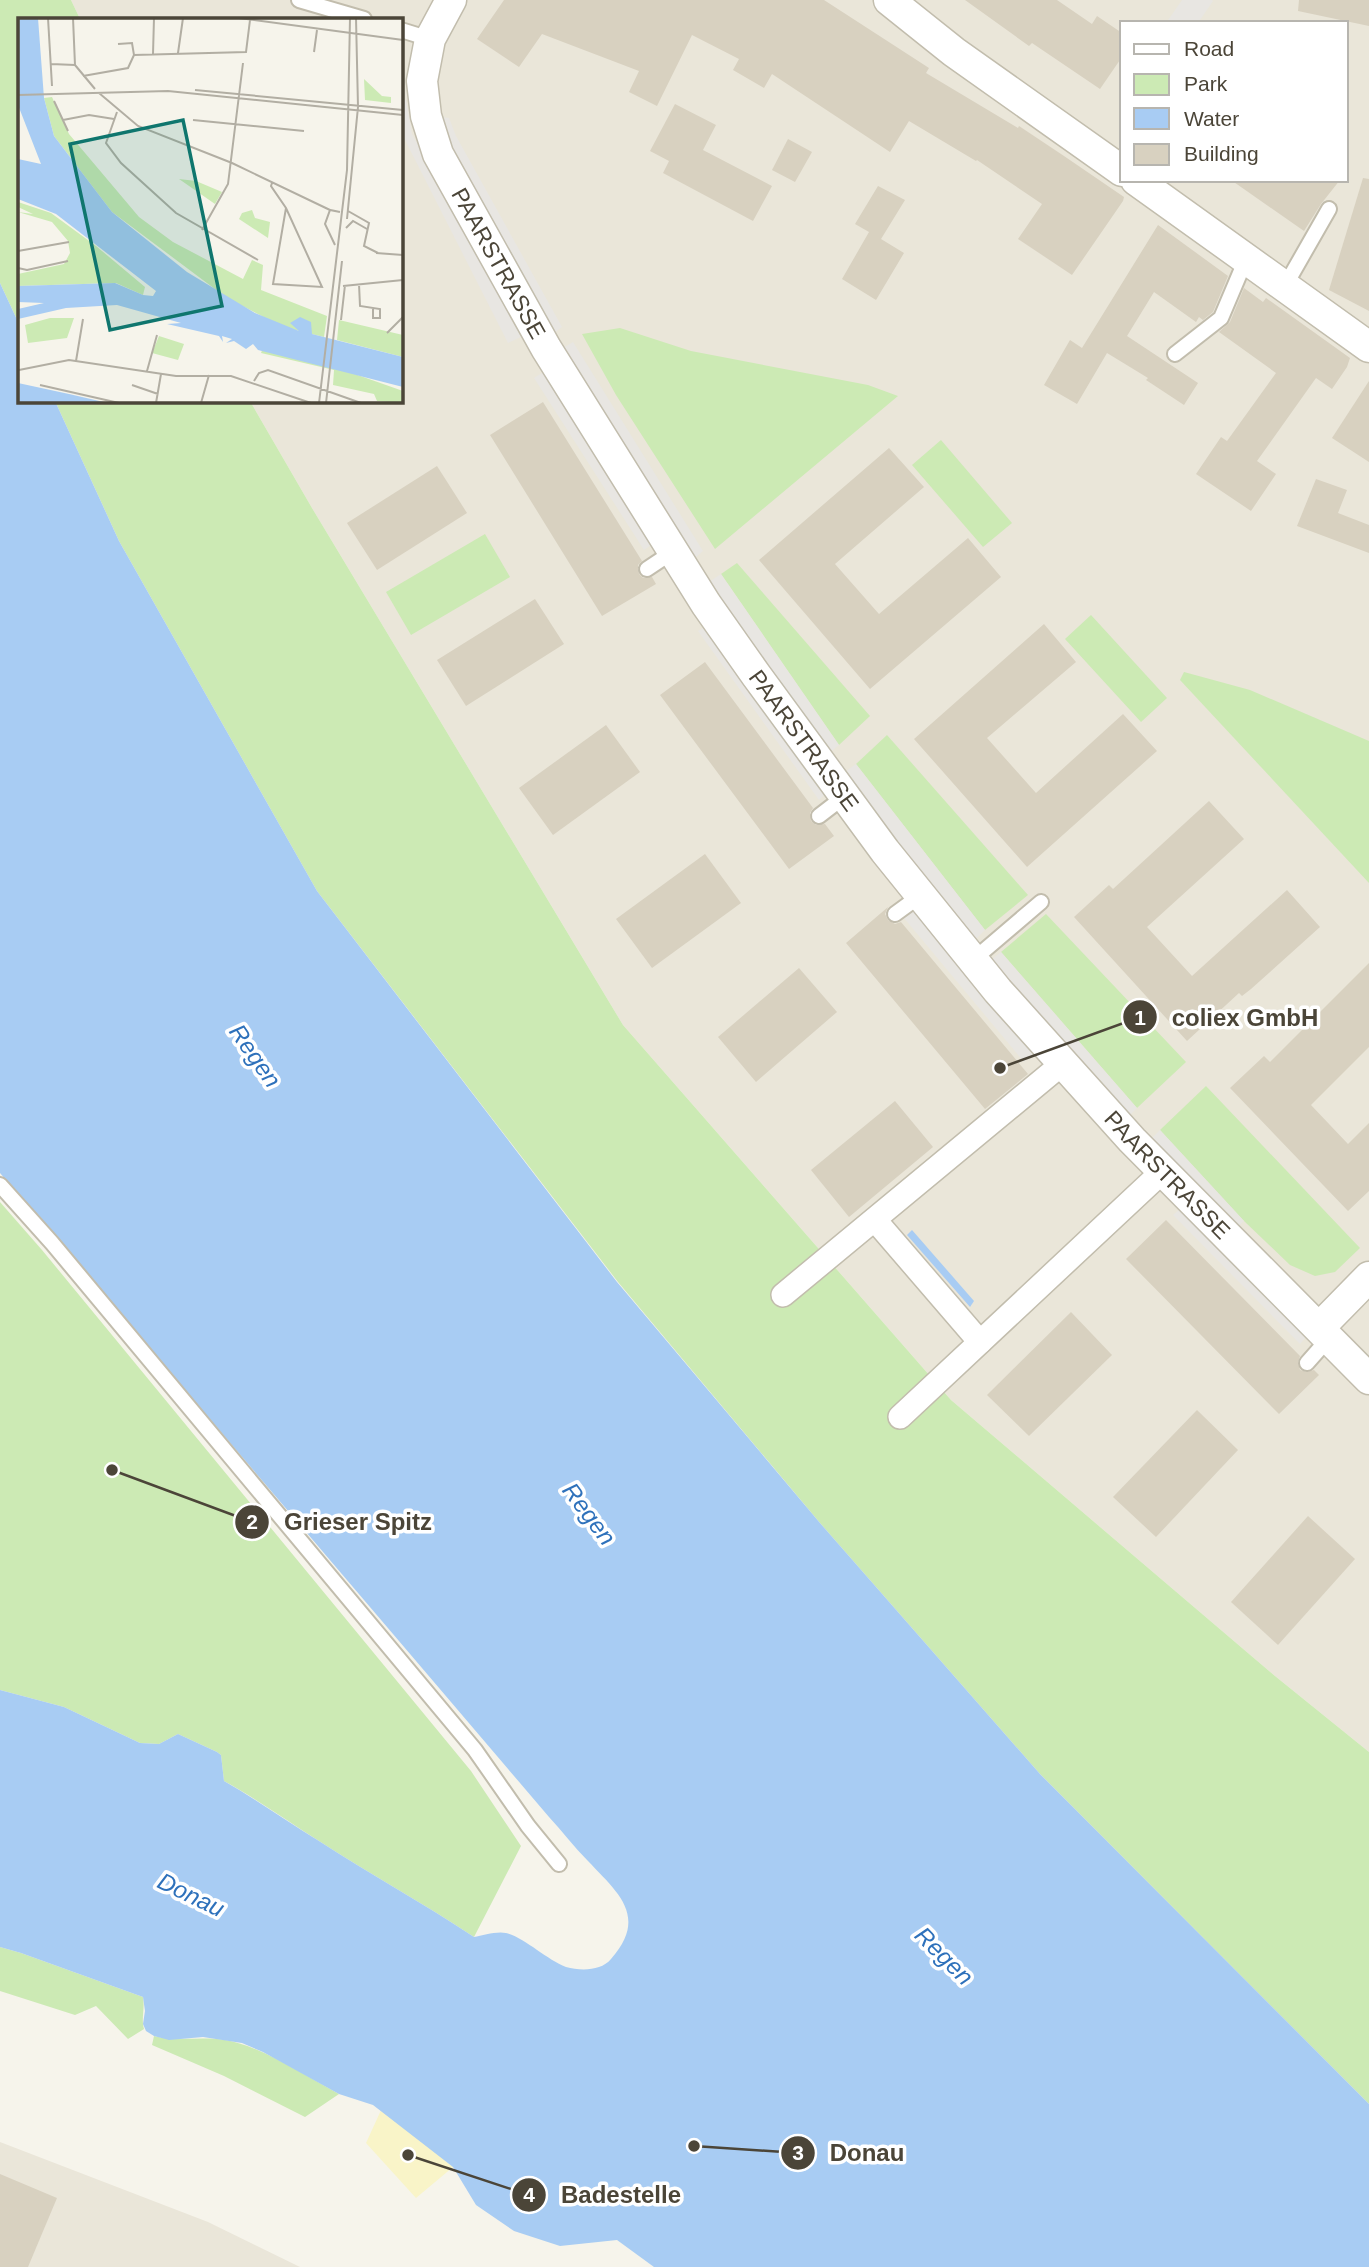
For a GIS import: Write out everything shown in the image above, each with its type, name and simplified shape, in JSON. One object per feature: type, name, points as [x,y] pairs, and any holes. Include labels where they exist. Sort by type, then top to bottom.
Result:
[{"type":"street","name":"PAARSTRASSE","points":[[451,0],[430,39],[422,80],[426,116],[439,155],[546,348],[706,604],[845,796],[973,960],[1062,1064],[1163,1171],[1369,1379]]},
{"type":"street","points":[[889,0],[954,51],[1120,170]]},
{"type":"street","points":[[1139,182],[1369,347]]},
{"type":"street","points":[[783,1295],[1062,1064]]},
{"type":"street","points":[[900,1417],[1163,1171]]},
{"type":"street","points":[[876,1220],[981,1342]]},
{"type":"street","points":[[1325,1332],[1369,1277]]},
{"type":"lane","points":[[299,0],[361,18]]},
{"type":"lane","points":[[402,30],[430,39]]},
{"type":"lane","points":[[1285,286],[1329,209]]},
{"type":"lane","points":[[1175,354],[1221,318],[1246,259]]},
{"type":"lane","points":[[647,569],[674,551]]},
{"type":"lane","points":[[819,816],[845,796]]},
{"type":"lane","points":[[895,914],[921,895]]},
{"type":"lane","points":[[973,960],[1041,902]]},
{"type":"lane","points":[[0,1185],[52,1243],[475,1750],[528,1826],[559,1864]]},
{"type":"lane","points":[[1307,1363],[1325,1332]]},
{"type":"shaded area","points":[[71,0],[1369,0],[1369,1752],[1275,1676],[951,1400],[623,1025],[251,402],[402,402],[402,18],[80,18]]},
{"type":"shaded area","points":[[1182,0],[1213,1],[1199,21],[1167,21]]},
{"type":"shaded area","points":[[406,100],[412,134],[521,337],[508,343],[403,136],[402,101]]},
{"type":"shaded area","points":[[441,117],[449,118],[456,136],[562,327],[553,334],[447,139]]},
{"type":"shaded area","points":[[573,342],[703,551],[694,559],[563,348]]},
{"type":"shaded area","points":[[545,371],[654,543],[644,550],[534,378]]},
{"type":"shaded area","points":[[721,574],[839,745],[828,754],[709,582]]},
{"type":"shaded area","points":[[708,625],[827,792],[819,800],[698,631]]},
{"type":"shaded area","points":[[856,764],[985,930],[975,940],[842,774]]},
{"type":"shaded area","points":[[917,908],[1037,1050],[1024,1062],[904,918]]},
{"type":"shaded area","points":[[1001,952],[1137,1108],[1129,1116],[991,960]]},
{"type":"shaded area","points":[[1160,1130],[1244,1221],[1236,1228],[1150,1140]]},
{"type":"shaded area","points":[[1180,1209],[1307,1336],[1300,1344],[1173,1215]]},
{"type":"shaded area","points":[[0,2142],[208,2222],[300,2267],[0,2267]]},
{"type":"green space","points":[[0,0],[71,0],[80,18],[18,18],[18,322],[0,283]]},
{"type":"green space","points":[[620,328],[691,351],[868,385],[898,396],[715,549],[616,395],[582,334]]},
{"type":"green space","points":[[55,402],[251,402],[623,1025],[951,1400],[1275,1676],[1369,1752],[1369,2104],[1040,1774],[820,1523],[618,1282],[317,891],[119,541]]},
{"type":"green space","points":[[941,440],[1012,523],[983,547],[912,465]]},
{"type":"green space","points":[[485,534],[510,577],[411,635],[386,592]]},
{"type":"green space","points":[[737,563],[870,716],[839,745],[721,574]]},
{"type":"green space","points":[[1091,615],[1167,698],[1141,722],[1065,639]]},
{"type":"green space","points":[[1184,672],[1250,690],[1369,741],[1369,883],[1180,680]]},
{"type":"green space","points":[[887,735],[1028,895],[985,930],[856,764]]},
{"type":"green space","points":[[1046,914],[1186,1062],[1137,1108],[1001,952]]},
{"type":"green space","points":[[1206,1086],[1360,1248],[1335,1272],[1315,1276],[1290,1265],[1244,1221],[1160,1130]]},
{"type":"green space","points":[[0,1202],[471,1771],[521,1846],[474,1937],[224,1781],[221,1755],[217,1752],[178,1734],[159,1744],[140,1743],[64,1707],[0,1690]]},
{"type":"green space","points":[[0,1947],[143,1997],[144,2029],[128,2039],[96,2006],[75,2015],[0,1991]]},
{"type":"green space","points":[[154,2036],[239,2043],[283,2062],[339,2094],[305,2117],[224,2076],[152,2045]]},
{"type":"sand","points":[[382,2108],[453,2167],[416,2198],[366,2143]]},
{"type":"water","name":"Regen","points":[[0,283],[18,322],[18,402],[55,402],[119,541],[317,891],[617,1282],[820,1523],[1040,1774],[1369,2104],[1369,2267],[654,2267],[617,2240],[560,2246],[514,2231],[476,2205],[453,2167],[373,2105],[339,2094],[242,2043],[203,2037],[169,2040],[154,2036],[146,2031],[143,2024],[143,1997],[0,1947],[0,1690],[64,1707],[140,1743],[159,1744],[178,1734],[217,1752],[221,1755],[224,1781],[474,1937],[506,1933],[521,1939],[566,1967],[590,1969],[607,1963],[622,1944],[628,1930],[628,1917],[625,1906],[609,1883],[549,1817],[0,1173]]},
{"type":"water","points":[[912,1230],[974,1301],[970,1307],[907,1235]]},
{"type":"building","points":[[504,0],[824,0],[929,68],[926,73],[1018,128],[1019,126],[1064,156],[1124,197],[1123,201],[1072,275],[1018,239],[1042,204],[977,160],[909,121],[890,152],[772,74],[764,88],[733,70],[739,59],[692,35],[657,106],[629,92],[639,71],[542,34],[519,67],[477,39]]},
{"type":"building","points":[[965,0],[1057,0],[1092,24],[1097,16],[1120,32],[1120,60],[1100,89],[1032,43],[1029,46]]},
{"type":"building","points":[[1299,0],[1369,0],[1369,26],[1348,21],[1298,11]]},
{"type":"building","points":[[675,104],[716,125],[703,150],[772,186],[753,221],[663,173],[669,161],[650,151]]},
{"type":"building","points":[[788,139],[812,152],[795,182],[772,170]]},
{"type":"building","points":[[1363,178],[1369,179],[1369,311],[1329,290]]},
{"type":"building","points":[[1234,182],[1338,182],[1304,231]]},
{"type":"building","points":[[878,186],[905,200],[881,239],[904,253],[876,300],[842,279],[869,232],[855,224]]},
{"type":"building","points":[[1158,225],[1228,276],[1213,312],[1203,320],[1199,317],[1196,322],[1154,292],[1127,336],[1198,383],[1184,405],[1146,380],[1148,378],[1107,353],[1077,404],[1044,385],[1070,340],[1082,348]]},
{"type":"building","points":[[1244,288],[1263,302],[1266,298],[1350,358],[1332,389],[1316,378],[1257,461],[1276,474],[1251,511],[1196,474],[1221,437],[1227,441],[1276,373],[1219,332],[1230,322]]},
{"type":"building","points":[[1369,381],[1369,462],[1332,438]]},
{"type":"building","points":[[543,402],[642,561],[638,565],[639,574],[643,578],[652,577],[656,584],[602,616],[490,435]]},
{"type":"building","points":[[889,448],[924,487],[835,564],[879,614],[968,538],[1001,577],[870,689],[759,560]]},
{"type":"building","points":[[437,466],[467,513],[377,570],[347,523]]},
{"type":"building","points":[[1316,479],[1347,490],[1338,513],[1369,525],[1369,553],[1297,526]]},
{"type":"building","points":[[535,599],[564,644],[466,706],[437,660]]},
{"type":"building","points":[[1044,624],[1076,662],[987,738],[1036,793],[1123,714],[1157,751],[1027,867],[914,739]]},
{"type":"building","points":[[705,662],[813,808],[810,813],[811,821],[816,825],[825,824],[834,836],[789,869],[660,695]]},
{"type":"building","points":[[606,725],[640,772],[553,835],[519,788]]},
{"type":"building","points":[[1209,801],[1244,839],[1147,927],[1192,976],[1287,890],[1320,927],[1251,989],[1242,996],[1239,993],[1187,1041],[1074,917],[1109,885],[1113,889]]},
{"type":"building","points":[[705,854],[741,903],[652,968],[616,919]]},
{"type":"building","points":[[888,907],[885,914],[888,920],[895,924],[901,922],[1028,1074],[985,1109],[846,943]]},
{"type":"building","points":[[1369,963],[1369,1047],[1311,1105],[1348,1144],[1369,1123],[1369,1191],[1348,1211],[1230,1088],[1264,1056],[1270,1062]]},
{"type":"building","points":[[799,968],[837,1012],[756,1082],[718,1037]]},
{"type":"building","points":[[895,1101],[933,1147],[849,1217],[811,1170]]},
{"type":"building","points":[[1166,1220],[1300,1356],[1300,1370],[1314,1370],[1319,1375],[1279,1414],[1126,1259]]},
{"type":"building","points":[[1071,1312],[1112,1355],[1029,1436],[987,1395]]},
{"type":"building","points":[[1197,1410],[1238,1450],[1156,1537],[1113,1497]]},
{"type":"building","points":[[1308,1516],[1355,1559],[1278,1645],[1231,1602]]},
{"type":"building","points":[[0,2174],[57,2198],[28,2267],[0,2267]]},
{"type":"place","name":"coliex GmbH","points":[[1000,1068]]},
{"type":"place","name":"Grieser Spitz","points":[[112,1470]]},
{"type":"place","name":"Donau","points":[[694,2146]]},
{"type":"place","name":"Badestelle","points":[[408,2155]]}]
